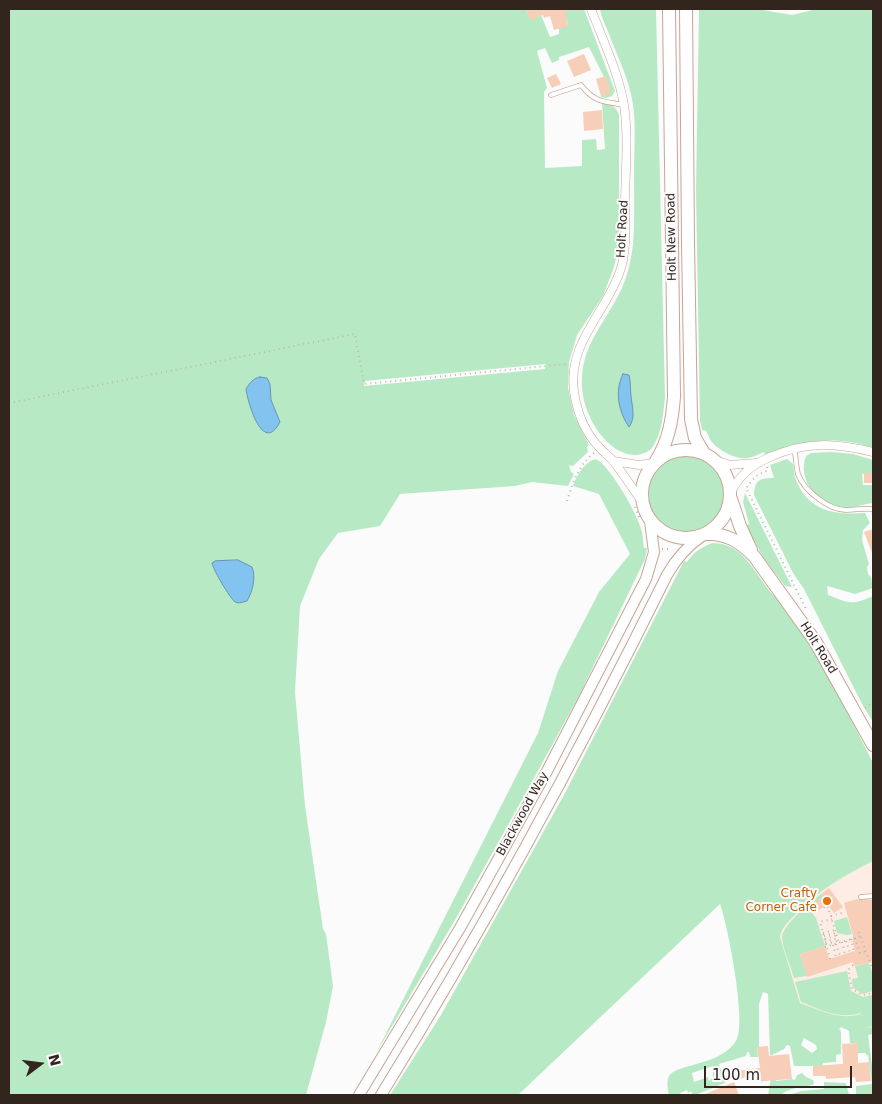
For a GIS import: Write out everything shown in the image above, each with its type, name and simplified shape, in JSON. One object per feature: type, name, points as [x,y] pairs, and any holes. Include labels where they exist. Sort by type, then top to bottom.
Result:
[{"type":"highway","name":"Holt New Road","points":[[638,504],[645,478],[667,442],[674,397],[669,9]]},
{"type":"highway","name":"Holt New Road","points":[[686,9],[691,419],[695,438],[704,453]]},
{"type":"highway","points":[[655,462],[666,454],[679,450],[704,453],[715,460]]},
{"type":"highway","name":"Holt Road","points":[[715,460],[724,471],[729,483],[740,526],[754,556]]},
{"type":"highway","points":[[704,535],[719,524],[725,516],[731,495]]},
{"type":"highway","points":[[638,504],[646,520]]},
{"type":"highway","name":"Holt Road","points":[[646,520],[671,536],[690,539],[717,534],[732,538],[744,546],[754,556],[815,641],[873,745]]},
{"type":"street","name":"Holt Road","points":[[591,9],[624,105],[626,125],[625,236],[621,269],[609,298],[582,339],[575,363],[574,391],[579,414],[589,434],[599,448],[613,461],[638,504]]},
{"type":"street","points":[[715,460],[730,465],[758,462],[794,448],[815,444],[835,445],[873,452]]},
{"type":"street","points":[[613,461],[639,465],[655,462]]},
{"type":"street","points":[[731,495],[742,475],[758,462]]},
{"type":"street","name":"Blackwood Way","points":[[359,1095],[460,928],[547,772],[646,579],[654,548],[646,520]]},
{"type":"street","name":"Blackwood Way","points":[[380,1095],[504,886],[555,793],[666,575],[680,554],[690,544],[704,535]]},
{"type":"lane","points":[[551,95],[581,85],[589,96],[624,105]]},
{"type":"lane","points":[[794,448],[799,476],[816,497],[829,505],[845,510],[873,509]]},
{"type":"lane","points":[[861,897],[873,896]]},
{"type":"path","points":[[9,403],[355,334],[364,384],[575,363]]},
{"type":"path","points":[[566,501],[576,474],[585,461],[599,448]]},
{"type":"path","points":[[768,470],[756,476],[746,488],[809,614]]},
{"type":"path","points":[[638,504],[646,520]]},
{"type":"path","points":[[654,548],[672,549],[680,554]]},
{"type":"path","points":[[824,907],[826,909],[828,907],[845,954]]},
{"type":"path","points":[[830,959],[820,922],[845,912]]},
{"type":"path","points":[[859,932],[868,952],[873,971]]},
{"type":"path","points":[[825,941],[838,938],[846,940],[861,936]]},
{"type":"path","points":[[825,941],[838,938]]},
{"type":"path","points":[[825,941],[838,938]]},
{"type":"path","points":[[832,945],[838,938]]},
{"type":"path","points":[[838,938],[840,956]]},
{"type":"path","points":[[855,938],[859,953],[868,952]]},
{"type":"path","points":[[850,939],[854,952]]},
{"type":"path","points":[[846,940],[850,953]]},
{"type":"path","points":[[825,941],[832,945],[836,957]]},
{"type":"path","points":[[848,964],[852,989],[864,995],[873,993]]},
{"type":"path","points":[[849,968],[853,965]]},
{"type":"shaded area","points":[[873,861],[873,1031],[858,1032],[801,1008],[780,937],[782,928],[812,897],[839,878]]},
{"type":"green space","points":[[9,9],[526,9],[530,19],[541,15],[550,37],[559,34],[559,28],[568,25],[566,18],[560,20],[557,9],[584,9],[615,91],[612,96],[601,97],[604,77],[589,47],[559,57],[559,60],[552,63],[545,48],[537,51],[547,88],[544,92],[545,168],[582,166],[582,140],[596,139],[597,150],[605,149],[602,103],[613,106],[619,115],[619,245],[614,267],[603,296],[577,335],[569,362],[568,388],[574,415],[589,445],[587,447],[588,452],[573,466],[569,465],[571,472],[574,474],[568,486],[532,482],[515,486],[400,494],[380,526],[338,533],[319,559],[300,606],[295,692],[305,806],[333,986],[326,1022],[306,1095],[9,1095]],"holes":[[[546,364],[545,369],[364,386],[365,381]]]},
{"type":"green space","points":[[600,9],[656,9],[665,398],[658,438],[651,449],[638,455],[627,454],[609,444],[589,416],[583,396],[582,379],[588,351],[624,283],[628,272],[634,236],[635,133],[633,104],[626,78]]},
{"type":"green space","points":[[699,9],[757,9],[792,15],[817,9],[873,9],[873,448],[846,442],[819,441],[792,446],[765,455],[764,452],[750,458],[744,458],[734,456],[719,449],[711,441],[706,431],[702,430],[700,421],[696,190]]},
{"type":"green space","points":[[811,453],[853,454],[873,460],[873,473],[862,474],[863,485],[873,485],[873,503],[843,508],[825,502],[811,490],[804,474],[806,456]]},
{"type":"green space","points":[[686,456],[700,459],[713,467],[721,480],[724,494],[721,508],[713,521],[700,529],[686,532],[672,529],[659,521],[651,508],[648,494],[651,480],[659,467],[672,459]]},
{"type":"green space","points":[[596,459],[609,471],[616,481],[635,515],[642,532],[644,548],[647,548],[645,559],[580,694],[455,920],[376,1053],[538,733],[558,671],[599,592],[630,554],[599,494],[573,486],[579,473],[588,463]]},
{"type":"green space","points":[[787,459],[793,464],[795,478],[801,491],[808,499],[816,505],[833,512],[865,513],[870,523],[863,530],[862,540],[869,564],[867,567],[868,574],[871,577],[873,588],[855,594],[827,586],[828,595],[850,602],[860,601],[873,596],[873,722],[804,589],[793,573],[754,495],[759,480],[774,478],[770,465]]},
{"type":"green space","points":[[745,493],[792,587],[785,586],[763,557],[746,526],[749,524],[743,502]]},
{"type":"green space","points":[[713,543],[723,544],[738,552],[750,563],[772,594],[780,599],[816,650],[873,763],[873,861],[841,878],[813,898],[788,922],[782,930],[780,937],[800,1003],[821,1011],[837,1015],[853,1016],[860,1014],[862,1017],[860,1013],[845,1015],[830,1013],[801,1002],[795,982],[847,971],[851,991],[863,997],[873,995],[873,1026],[864,1028],[873,1027],[873,1034],[868,1035],[873,1073],[873,1095],[856,1095],[856,1086],[872,1084],[868,1056],[865,1053],[858,1053],[858,1043],[850,1043],[849,1031],[841,1027],[839,1029],[841,1031],[841,1054],[836,1055],[836,1062],[823,1063],[822,1066],[794,1066],[790,1046],[787,1045],[784,1049],[770,1056],[768,994],[763,992],[759,1004],[758,1057],[750,1057],[749,1052],[747,1052],[746,1056],[719,1064],[725,1083],[695,1095],[691,1091],[688,1093],[687,1090],[680,1093],[681,1095],[669,1095],[667,1086],[669,1076],[681,1069],[722,1054],[737,1039],[739,1029],[738,994],[731,951],[720,904],[518,1095],[390,1095],[441,1015],[564,795],[684,561],[687,562],[698,550]],"holes":[[[804,1038],[816,1045],[817,1049],[812,1053],[801,1045]],[[713,1066],[713,1077],[709,1081],[708,1077],[694,1082],[692,1073]]]},
{"type":"green space","points":[[821,894],[823,897],[809,909],[816,918],[825,946],[800,954],[807,976],[794,978],[783,946],[782,937],[787,926]]},
{"type":"green space","points":[[847,917],[852,934],[837,933],[834,921]]},
{"type":"green space","points":[[869,963],[873,976],[873,991],[863,994],[853,988],[852,979],[858,978],[855,966]]},
{"type":"green space","points":[[802,1073],[813,1080],[814,1084],[788,1090],[781,1095],[768,1095],[771,1078],[775,1077],[776,1081],[795,1080],[797,1075]]},
{"type":"green space","points":[[824,1082],[846,1083],[849,1095],[789,1095],[801,1091],[824,1089]]},
{"type":"water","points":[[623,374],[629,375],[630,380],[633,416],[629,427],[620,408],[618,395]]},
{"type":"water","points":[[260,377],[267,378],[270,384],[271,400],[280,422],[274,431],[268,433],[262,430],[253,415],[246,389],[250,383]]},
{"type":"water","points":[[238,560],[252,567],[254,575],[247,601],[240,603],[235,602],[229,595],[212,563],[215,561]]},
{"type":"building","points":[[526,9],[569,9],[565,13],[568,26],[554,30],[550,16],[544,18],[543,15],[530,20]]},
{"type":"building","points":[[584,54],[591,70],[574,77],[567,61]]},
{"type":"building","points":[[556,74],[561,84],[552,88],[547,78]]},
{"type":"building","points":[[606,76],[611,93],[601,96],[596,79]]},
{"type":"building","points":[[602,110],[603,129],[584,131],[583,112]]},
{"type":"building","points":[[864,473],[873,473],[873,483],[864,483]]},
{"type":"building","points":[[873,529],[873,555],[864,532]]},
{"type":"building","name":"Crafty Corner Cafe","points":[[829,888],[843,907],[834,913],[827,904],[819,910],[814,903],[823,897],[821,894]]},
{"type":"building","points":[[858,899],[873,900],[873,962],[854,966],[853,962],[807,977],[800,954],[825,946],[829,959],[855,951],[852,939],[854,939],[844,903]]},
{"type":"building","points":[[858,1043],[858,1063],[869,1062],[871,1081],[856,1082],[855,1077],[826,1079],[826,1076],[813,1076],[813,1066],[843,1064],[842,1044]]},
{"type":"building","points":[[768,1046],[769,1056],[789,1054],[792,1079],[751,1082],[750,1076],[737,1079],[735,1071],[760,1068],[757,1047]]},
{"type":"building","points":[[734,1082],[739,1095],[703,1095]]},
{"type":"place","name":"Crafty Corner Cafe","points":[[827,901]]}]
